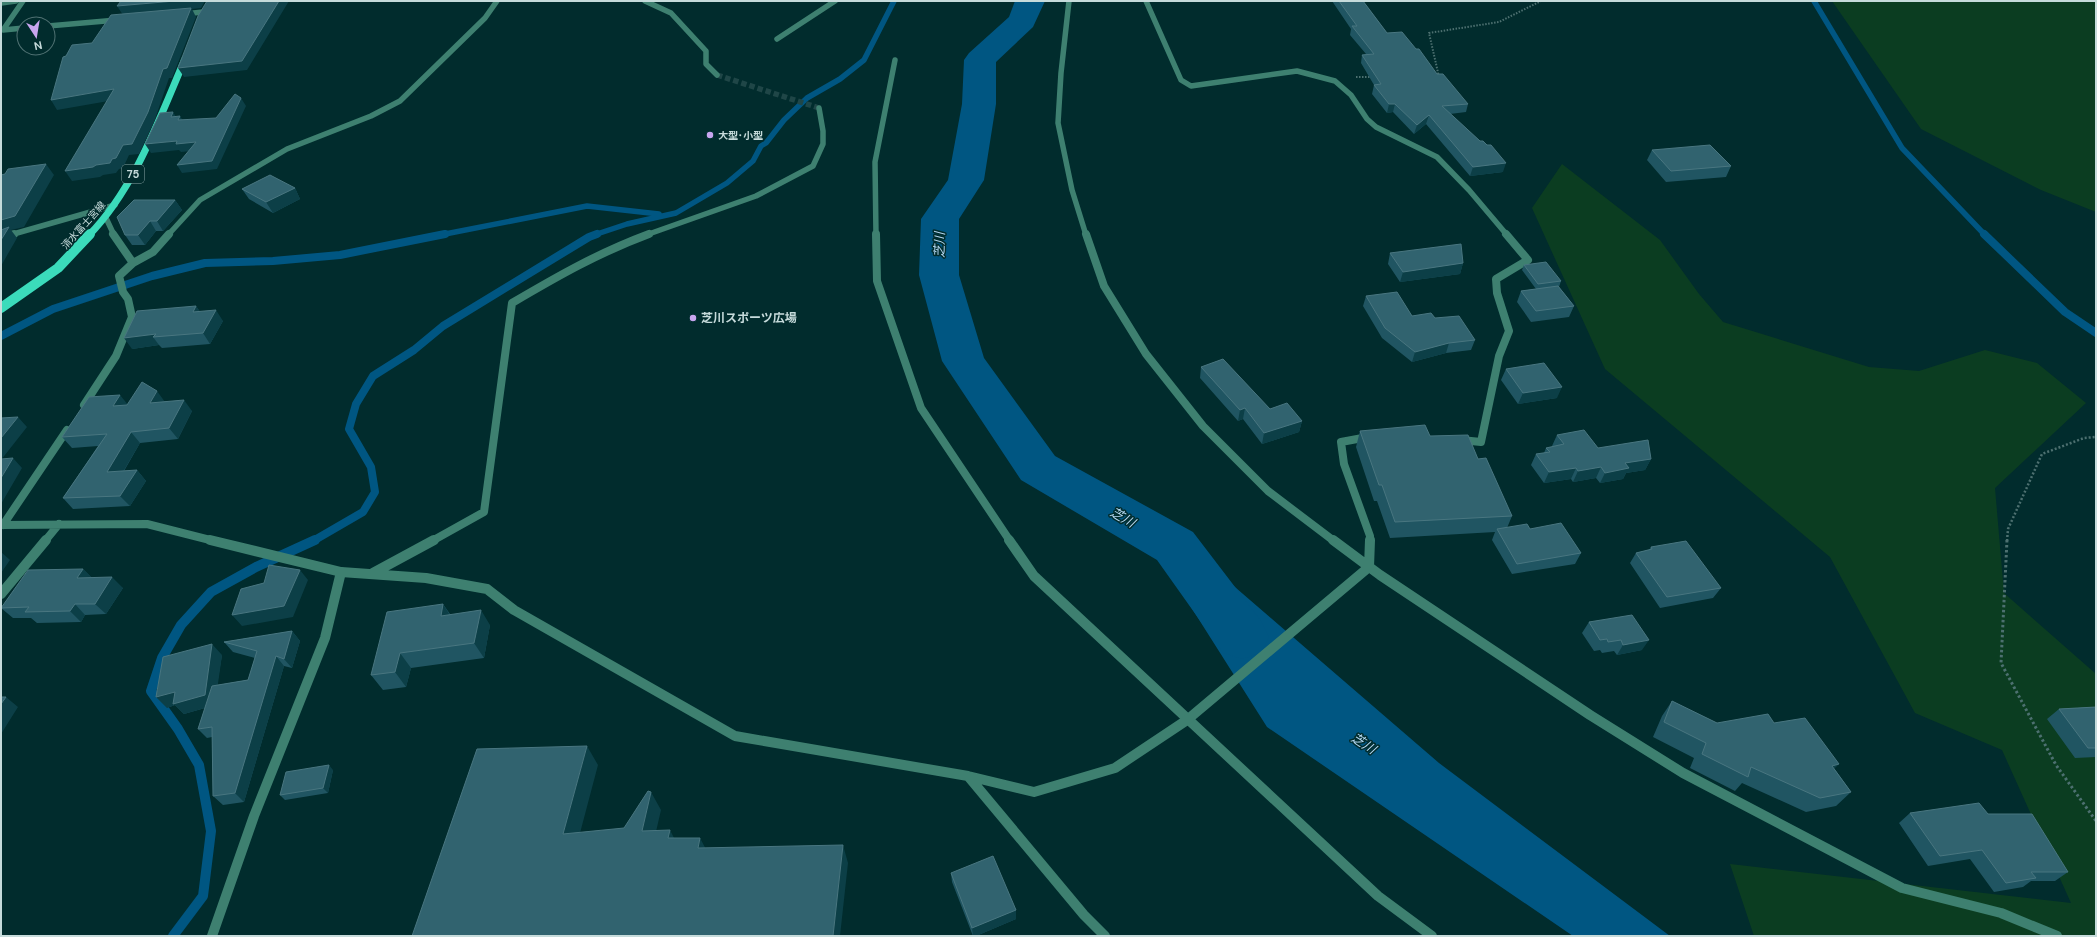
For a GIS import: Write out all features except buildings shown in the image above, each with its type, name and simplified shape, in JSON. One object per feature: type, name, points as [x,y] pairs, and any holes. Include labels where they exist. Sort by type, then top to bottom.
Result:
[{"type":"main road","name":"清水富士宮線","points":[[1,308],[58,268],[106,218],[147,148],[187,55]]},
{"type":"street","points":[[1,3],[16,1]]},
{"type":"street","points":[[16,29],[3,30],[23,1]]},
{"type":"street","points":[[79,412],[116,356],[132,317],[128,299],[123,292],[118,276],[133,263],[153,252],[200,200],[287,149],[371,116],[400,101],[485,18],[496,1]]},
{"type":"street","points":[[645,1],[671,14],[706,51],[706,64],[717,75]]},
{"type":"street","points":[[777,39],[835,1]]},
{"type":"street","points":[[1069,1],[1061,73],[1058,123],[1072,190],[1088,242],[1104,286],[1146,354],[1203,426],[1268,491],[1369,567],[1590,715],[1683,773],[1902,888],[2001,913],[2057,936]]},
{"type":"street","points":[[1146,1],[1181,80],[1192,86],[1297,71],[1335,81],[1351,95],[1367,119],[1376,127],[1437,158],[1469,190],[1528,260],[1496,279],[1497,293],[1508,331],[1499,356],[1481,442],[1450,438]]},
{"type":"street","points":[[180,14],[204,12]]},
{"type":"street","points":[[56,25],[126,19]]},
{"type":"street","points":[[895,60],[875,162],[878,280],[921,408],[1034,576],[1187,720],[1378,896],[1432,936]]},
{"type":"street","points":[[372,573],[484,512],[512,303],[578,264],[616,247],[756,196],[813,166],[818,159],[825,139],[819,108]]},
{"type":"street","points":[[1,238],[115,205]]},
{"type":"street","points":[[106,218],[115,238],[133,263]]},
{"type":"street","points":[[2,525],[71,424]]},
{"type":"street","points":[[2,525],[147,524],[341,572],[426,578],[487,589],[514,610],[735,736],[968,776],[1034,792],[1115,768],[1187,720],[1369,567],[1370,536],[1344,464],[1342,442],[1372,436]]},
{"type":"street","points":[[1,594],[59,524]]},
{"type":"street","points":[[212,936],[254,816],[325,638],[341,572]]},
{"type":"street","points":[[968,776],[1084,915],[1105,936]]},
{"type":"path","points":[[1436,78],[1439,77],[1429,33],[1475,27],[1499,22],[1541,1]]},
{"type":"path","points":[[1340,85],[1357,77],[1372,77]]},
{"type":"path","points":[[2096,437],[2084,438],[2042,454],[2008,529],[2001,663],[2056,765],[2096,821]]},
{"type":"green space","points":[[1832,1],[2096,1],[2096,212],[2041,190],[1921,129]]},
{"type":"green space","points":[[1562,164],[1660,240],[1699,294],[1723,322],[1869,367],[1919,371],[1985,350],[2037,363],[2086,403],[1995,488],[2004,593],[2096,674],[2096,936],[1754,936],[1730,864],[2071,903],[2002,750],[1915,713],[1830,557],[1605,369],[1532,208]]},
{"type":"water","points":[[1221,575],[1439,763],[1670,936],[1573,936],[1267,727],[1184,596]]},
{"type":"waterway","points":[[597,234],[627,224],[676,213],[727,183],[753,161],[761,146],[766,143],[784,120],[807,98],[840,79],[864,60],[894,1]]},
{"type":"waterway","name":"芝川","points":[[1030,1],[1022,21],[980,60],[979,104],[966,180],[940,219],[939,275],[963,361],[1038,468],[1175,546],[1242,637]]},
{"type":"waterway","points":[[1814,1],[1902,148],[1985,235]]},
{"type":"waterway","points":[[440,235],[587,206],[659,214]]},
{"type":"waterway","points":[[440,235],[445,234]]},
{"type":"waterway","points":[[314,541],[363,512],[375,492],[371,467],[349,429],[356,404],[373,376],[414,350],[443,326],[589,237],[597,234]]},
{"type":"waterway","points":[[1,336],[53,309],[152,276],[205,263],[273,261],[340,255],[440,235]]},
{"type":"waterway","points":[[1985,235],[2065,312],[2096,333]]},
{"type":"waterway","points":[[173,936],[203,896],[211,831],[199,765],[178,729],[151,691],[162,658],[181,625],[211,592],[256,567],[314,541]]},
{"type":"tunnel","points":[[717,75],[819,108]]},
{"type":"place","name":"大型･小型","points":[[710,135]]},
{"type":"place","name":"芝川スポーツ広場","points":[[693,318]]}]
